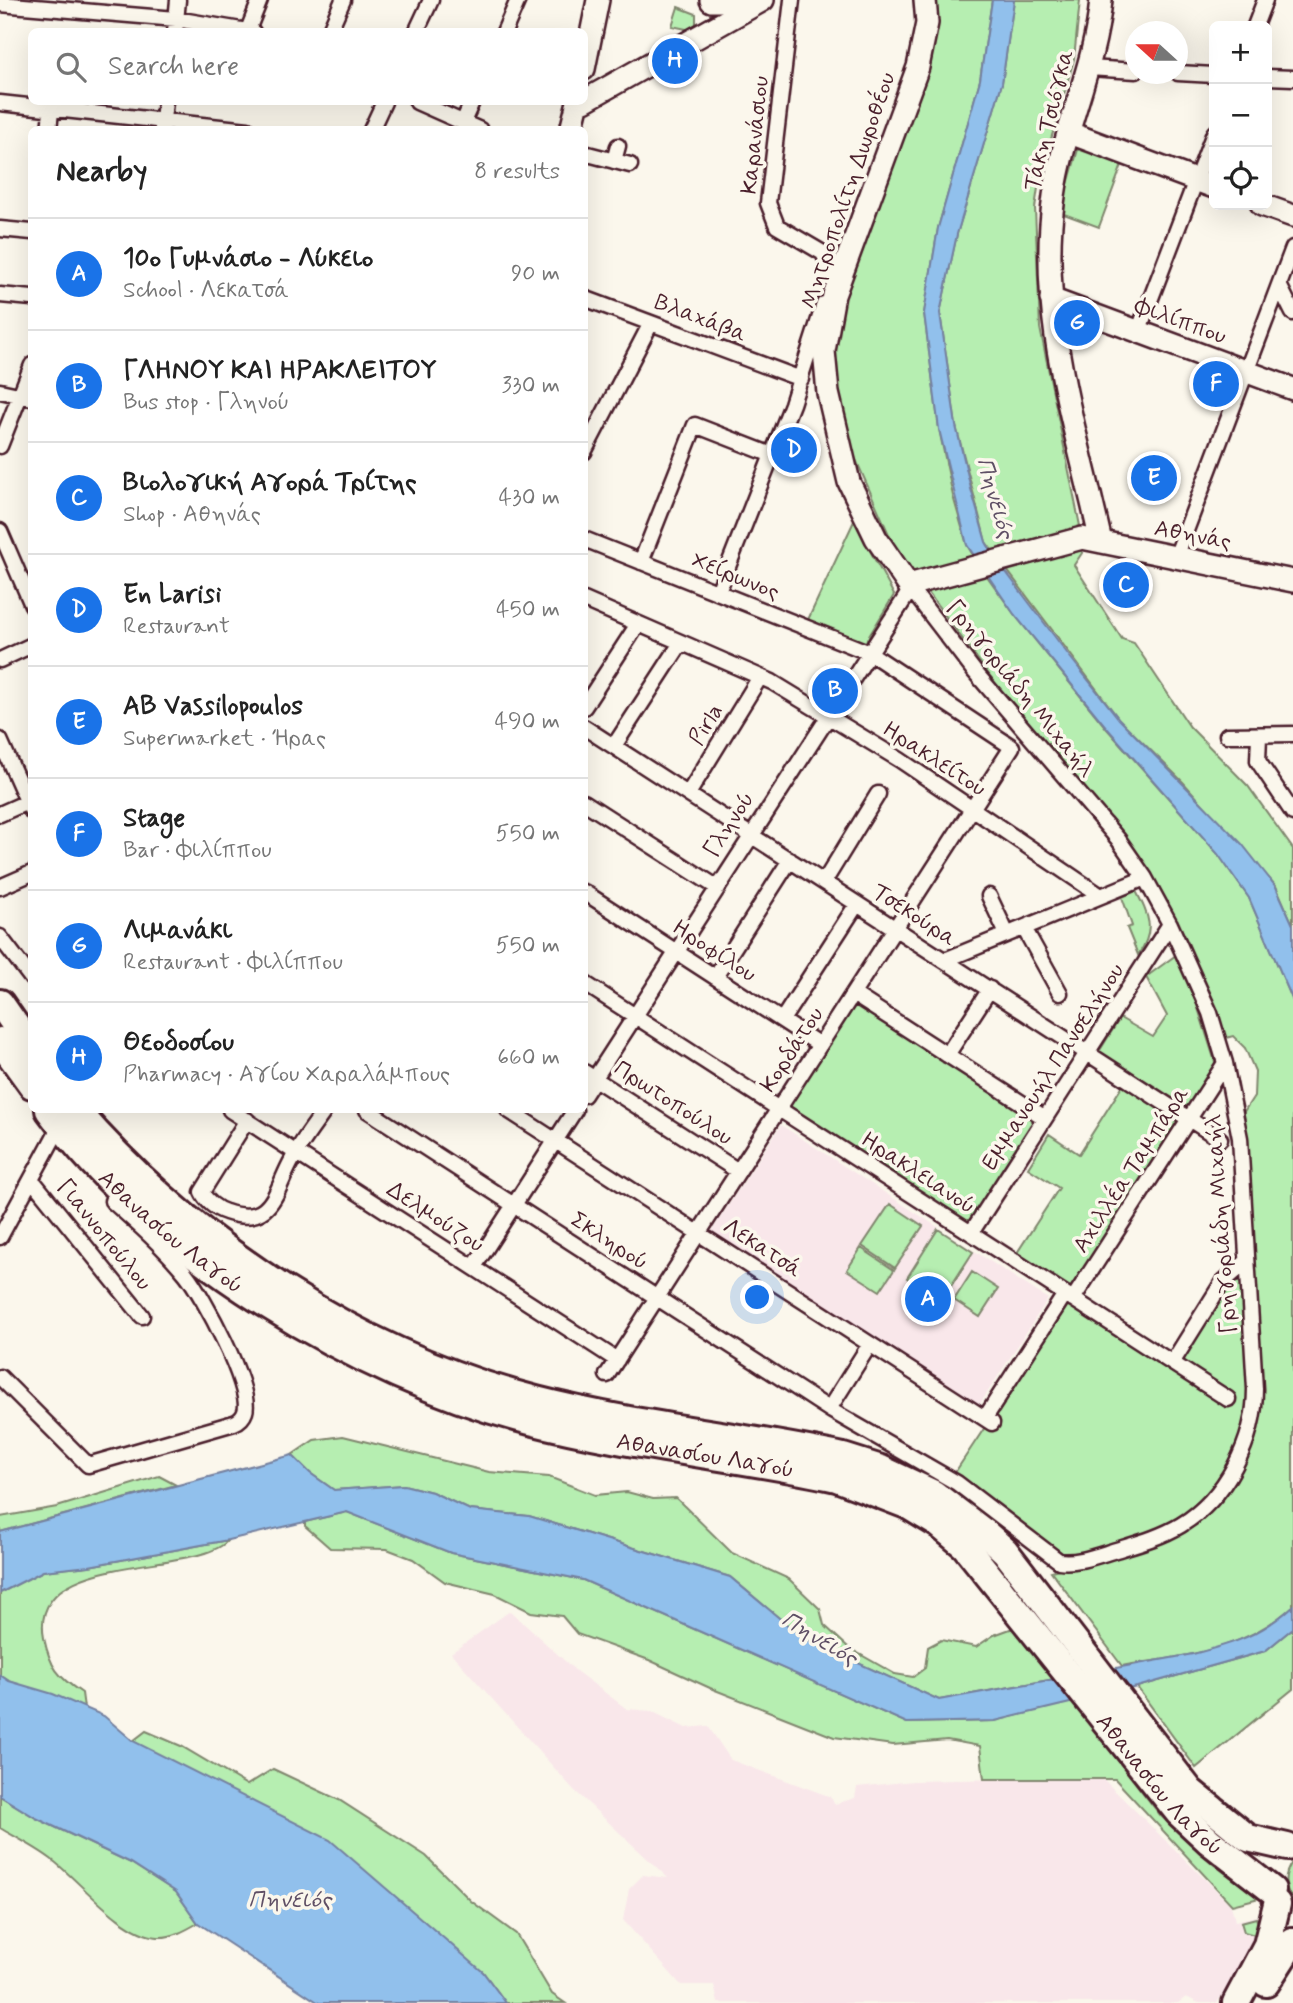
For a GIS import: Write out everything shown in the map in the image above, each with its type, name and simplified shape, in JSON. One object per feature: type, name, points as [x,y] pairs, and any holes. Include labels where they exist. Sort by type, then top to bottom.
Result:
[{"type":"highway","points":[[0,1003],[28,1043]]},
{"type":"highway","points":[[0,1041],[28,1080]]},
{"type":"highway","name":"Αθανασίου Λαγού","points":[[64,1113],[129,1197],[176,1239],[228,1277],[299,1322],[368,1359],[442,1392],[529,1421],[577,1432],[792,1469],[872,1489],[940,1525],[995,1559],[1172,1787],[1198,1833],[1281,1904]]},
{"type":"highway","name":"Αθανασίου Λαγού","points":[[1172,1787],[1206,1806],[1239,1833],[1259,1842],[1290,1845]]},
{"type":"highway","points":[[1236,2003],[1267,1945],[1281,1904],[1272,1868],[1290,1845]]},
{"type":"highway","points":[[1256,2003],[1282,1954],[1293,1941]]},
{"type":"main road","points":[[712,0],[755,0]]},
{"type":"street","points":[[175,25],[178,0]]},
{"type":"street","points":[[251,28],[260,0]]},
{"type":"street","points":[[331,28],[343,0]]},
{"type":"street","points":[[418,28],[430,0]]},
{"type":"street","points":[[506,28],[518,0]]},
{"type":"street","points":[[588,49],[598,0]]},
{"type":"street","points":[[588,98],[763,0]]},
{"type":"street","name":"Καρανάσιου","points":[[792,0],[768,203],[777,226],[821,250],[836,281]]},
{"type":"street","name":"Μητροπολίτη Δωροθέου","points":[[718,592],[918,67],[926,23],[925,0]]},
{"type":"street","name":"Τάκη Τσιόγκα","points":[[1092,540],[1058,362],[1051,299],[1052,207],[1058,172],[1088,68],[1101,0]]},
{"type":"street","points":[[1257,21],[1265,0]]},
{"type":"street","points":[[0,4],[212,28]]},
{"type":"street","points":[[1088,68],[1125,70]]},
{"type":"street","points":[[1188,74],[1209,75]]},
{"type":"street","points":[[1272,77],[1293,78]]},
{"type":"street","points":[[0,103],[28,104]]},
{"type":"street","points":[[49,126],[52,105],[162,125],[165,105]]},
{"type":"street","points":[[373,126],[383,105]]},
{"type":"street","points":[[423,105],[472,126]]},
{"type":"street","points":[[463,122],[471,105]]},
{"type":"street","points":[[572,126],[580,105]]},
{"type":"street","points":[[1070,133],[1205,184]]},
{"type":"street","points":[[614,161],[618,146]]},
{"type":"street","points":[[1138,332],[1205,184],[1212,147]]},
{"type":"street","points":[[588,154],[630,165]]},
{"type":"street","points":[[1272,209],[1293,216]]},
{"type":"street","points":[[0,229],[28,232]]},
{"type":"street","points":[[1176,557],[1293,248]]},
{"type":"street","name":"Μητροπολίτη Δωροθέου","points":[[836,281],[827,323],[824,360],[839,447],[860,508],[882,548],[914,586]]},
{"type":"street","points":[[1279,285],[1293,313]]},
{"type":"street","points":[[0,295],[28,298]]},
{"type":"street","name":"Βλαχάβα","points":[[588,299],[801,379]]},
{"type":"street","name":"Φιλίππου","points":[[1051,299],[1293,389]]},
{"type":"street","points":[[588,444],[651,323]]},
{"type":"street","points":[[0,391],[26,397],[0,446]]},
{"type":"street","points":[[641,562],[695,425],[772,455]]},
{"type":"street","points":[[0,531],[3,548],[28,597]]},
{"type":"street","points":[[914,586],[1092,540]]},
{"type":"street","name":"Αθηνάς","points":[[1092,540],[1293,581]]},
{"type":"street","name":"Χείρωνος","points":[[588,541],[870,653],[1012,747]]},
{"type":"street","name":"Γληνού","points":[[590,1075],[636,1016],[914,586]]},
{"type":"street","name":"Γρηγοριάδη Μιχαήλ","points":[[829,1409],[957,1483],[1059,1561],[1068,1562],[1152,1539],[1184,1523],[1205,1507],[1229,1475],[1247,1439],[1252,1422],[1255,1389],[1240,1138],[1225,1063],[1210,1013],[1170,924],[1145,878],[1118,839],[974,671],[914,586]]},
{"type":"street","name":"Ηρακλείτου","points":[[588,602],[760,677],[900,760],[1101,896]]},
{"type":"street","points":[[588,701],[638,624]]},
{"type":"street","points":[[614,746],[681,643]]},
{"type":"street","points":[[0,660],[28,647]]},
{"type":"street","name":"Pirla","points":[[688,794],[760,677]]},
{"type":"street","name":"Τσεκούρα","points":[[588,730],[1220,1139]]},
{"type":"street","points":[[1227,735],[1293,734]]},
{"type":"street","points":[[1259,736],[1258,761],[1293,813]]},
{"type":"street","points":[[0,740],[28,805]]},
{"type":"street","name":"Κορδάτου","points":[[607,1375],[1012,747]]},
{"type":"street","points":[[824,882],[878,794]]},
{"type":"street","points":[[588,805],[718,888]]},
{"type":"street","points":[[0,814],[28,807]]},
{"type":"street","points":[[715,977],[790,860]]},
{"type":"street","points":[[0,887],[28,875]]},
{"type":"street","points":[[945,960],[1145,878]]},
{"type":"street","name":"Ηροφίλου","points":[[588,895],[820,1045]]},
{"type":"street","points":[[989,896],[1007,934]]},
{"type":"street","points":[[782,1020],[857,904]]},
{"type":"street","name":"Εμμανουήλ Πανσελήνου","points":[[971,1233],[1170,924]]},
{"type":"street","points":[[1024,928],[1060,993]]},
{"type":"street","points":[[0,937],[28,974]]},
{"type":"street","name":"Ηρακλειανού","points":[[588,986],[1228,1399]]},
{"type":"street","points":[[947,1055],[990,989]]},
{"type":"street","points":[[853,994],[1045,1118]]},
{"type":"street","name":"Αχιλλέα Ταμπάρα","points":[[988,1420],[1225,1063]]},
{"type":"street","name":"Πρωτοπούλου","points":[[590,1075],[738,1171]]},
{"type":"street","points":[[0,1237],[32,1180],[64,1113]]},
{"type":"street","name":"Δελμούζου","points":[[235,1113],[617,1360]]},
{"type":"street","points":[[247,1120],[202,1192],[216,1208],[244,1216],[254,1215],[269,1207],[297,1153],[323,1113]]},
{"type":"street","name":"Σκληρού","points":[[372,1113],[829,1409]]},
{"type":"street","name":"Λεκατσά","points":[[513,1113],[988,1420]]},
{"type":"street","points":[[474,1267],[573,1113]]},
{"type":"street","name":"Γιαννοπούλου","points":[[32,1180],[142,1316]]},
{"type":"street","points":[[0,1377],[88,1465],[237,1422],[243,1416],[246,1406],[239,1377],[203,1296],[164,1249],[112,1201]]},
{"type":"street","points":[[1172,1363],[1222,1283],[1246,1262]]},
{"type":"street","points":[[829,1409],[870,1344]]},
{"type":"shaded area","points":[[781,1125],[1048,1299],[976,1410],[709,1235]]},
{"type":"shaded area","points":[[510,1611],[576,1671],[627,1709],[651,1711],[686,1728],[708,1726],[731,1760],[831,1797],[835,1804],[855,1798],[857,1787],[913,1781],[1101,1777],[1231,1905],[1235,1921],[1257,1916],[1260,1925],[1247,1958],[1217,2003],[1199,2003],[1186,1997],[1178,2003],[718,2003],[714,1985],[681,1985],[623,1920],[629,1889],[643,1875],[668,1878],[574,1790],[451,1653]]},
{"type":"green space","points":[[930,0],[992,0],[980,80],[938,228],[924,313],[939,429],[953,496],[967,545],[1014,614],[1107,729],[1218,854],[1249,898],[1293,1001],[1293,1606],[1274,1621],[1234,1642],[1191,1654],[1122,1666],[1051,1571],[1096,1560],[1197,1520],[1252,1438],[1247,1162],[1243,1113],[1254,1096],[1255,1071],[1245,1048],[1233,1036],[1226,1038],[1177,928],[895,548],[853,453],[832,374],[833,324]]},
{"type":"green space","points":[[1014,0],[1080,0],[1074,59],[1039,181],[1035,208],[1040,328],[1080,526],[1082,553],[1074,565],[1122,639],[1134,643],[1190,727],[1248,786],[1293,849],[1293,925],[1276,886],[1183,782],[1119,719],[986,542],[956,426],[940,313],[957,234],[1002,83]]},
{"type":"green space","points":[[678,7],[696,14],[696,28],[691,30],[672,26]]},
{"type":"green space","points":[[1079,146],[1123,162],[1099,227],[1064,214],[1066,191]]},
{"type":"green space","points":[[854,521],[894,595],[863,646],[806,624]]},
{"type":"green space","points":[[1136,891],[1149,923],[1147,938],[1138,955],[1127,928],[1132,926],[1122,897]]},
{"type":"green space","points":[[1176,955],[1197,1005],[1217,1068],[1188,1113],[1097,1055],[1120,1018],[1153,1037],[1167,1016],[1146,977]]},
{"type":"green space","points":[[856,1004],[1037,1119],[967,1226],[786,1110]]},
{"type":"green space","points":[[1123,1085],[1178,1121],[1069,1291],[1015,1256],[1059,1188],[1028,1168],[1049,1134],[1079,1154]]},
{"type":"green space","points":[[890,1204],[923,1226],[895,1268],[862,1246]]},
{"type":"green space","points":[[938,1229],[973,1252],[942,1300],[907,1278]]},
{"type":"green space","points":[[861,1248],[894,1270],[880,1291],[847,1270]]},
{"type":"green space","points":[[972,1272],[998,1289],[980,1317],[954,1300]]},
{"type":"green space","points":[[1243,1281],[1248,1386],[1244,1420],[1235,1452],[1220,1481],[1197,1506],[1165,1528],[1072,1557],[1061,1556],[954,1474],[1067,1303],[1173,1373],[1227,1287],[1233,1282]]},
{"type":"green space","points":[[343,1436],[489,1472],[549,1477],[595,1495],[627,1492],[653,1499],[676,1498],[732,1553],[789,1579],[820,1609],[824,1625],[849,1648],[895,1674],[913,1677],[925,1668],[928,1647],[941,1640],[976,1647],[994,1635],[1013,1628],[1054,1679],[939,1700],[803,1638],[730,1577],[529,1516],[470,1510],[432,1492],[404,1485],[334,1490],[310,1473],[292,1455],[314,1440]]},
{"type":"green space","points":[[159,1476],[176,1485],[0,1532],[0,1517],[57,1507]]},
{"type":"green space","points":[[347,1512],[451,1553],[583,1580],[907,1723],[995,1721],[1072,1701],[1161,1816],[1213,1864],[1259,1898],[1232,1905],[1115,1779],[984,1779],[980,1746],[947,1740],[893,1745],[834,1737],[710,1688],[649,1660],[577,1634],[562,1616],[531,1612],[495,1594],[445,1582],[413,1559],[387,1549],[330,1548],[305,1526],[305,1522]]},
{"type":"green space","points":[[228,1540],[211,1551],[87,1577],[62,1590],[46,1609],[44,1638],[56,1670],[82,1693],[84,1708],[9,1681],[0,1675],[0,1593],[43,1571],[89,1566]]},
{"type":"green space","points":[[1293,1628],[1293,1689],[1196,1768],[1137,1687],[1265,1651]]},
{"type":"green space","points":[[146,1731],[181,1746],[247,1785],[273,1769],[339,1800],[426,1856],[471,1901],[516,1934],[552,1994],[565,2003],[506,2003],[483,1972],[133,1741]]},
{"type":"green space","points":[[0,1796],[36,1818],[131,1863],[176,1892],[198,1923],[179,1933],[163,1937],[144,1934],[130,1927],[101,1905],[51,1859],[0,1828]]},
{"type":"green space","points":[[1293,1861],[1293,1900],[1287,1890],[1286,1880],[1287,1871]]},
{"type":"green space","points":[[1256,1918],[1259,1925],[1255,1935],[1244,1932],[1241,1922]]},
{"type":"water","name":"Πηνειός","points":[[992,0],[1014,0],[1002,83],[957,234],[940,313],[956,426],[986,542],[1119,719],[1242,844],[1276,887],[1293,925],[1293,1001],[1249,898],[1218,854],[1107,728],[1014,614],[967,545],[939,429],[924,313],[938,228],[980,80]]},
{"type":"water","name":"Πηνειός","points":[[292,1455],[310,1473],[334,1490],[404,1485],[432,1492],[470,1510],[529,1516],[730,1577],[803,1638],[939,1700],[1193,1654],[1246,1637],[1269,1625],[1293,1606],[1293,1628],[1265,1651],[1137,1687],[995,1721],[907,1723],[583,1580],[451,1553],[347,1512],[228,1540],[89,1566],[43,1571],[0,1593],[0,1532]]},
{"type":"water","name":"Πηνειός","points":[[0,1675],[9,1681],[53,1694],[104,1716],[133,1741],[330,1840],[483,1972],[506,2003],[319,2003],[198,1923],[176,1892],[131,1863],[36,1818],[0,1796]]},
{"type":"place","name":"Θεοδοσίου","points":[[675,61]]},
{"type":"place","name":"Λιμανάκι","points":[[1077,323]]},
{"type":"place","name":"Stage","points":[[1216,384]]},
{"type":"place","name":"En Larisi","points":[[794,450]]},
{"type":"place","name":"AB Vassilopoulos","points":[[1154,478]]},
{"type":"place","name":"Βιολογική Αγορά Τρίτης","points":[[1126,585]]},
{"type":"place","name":"ΓΛΗΝΟΥ ΚΑΙ ΗΡΑΚΛΕΙΤΟΥ","points":[[835,691]]},
{"type":"place","name":"10ο Γυμνάσιο - Λύκειο","points":[[928,1299]]}]
